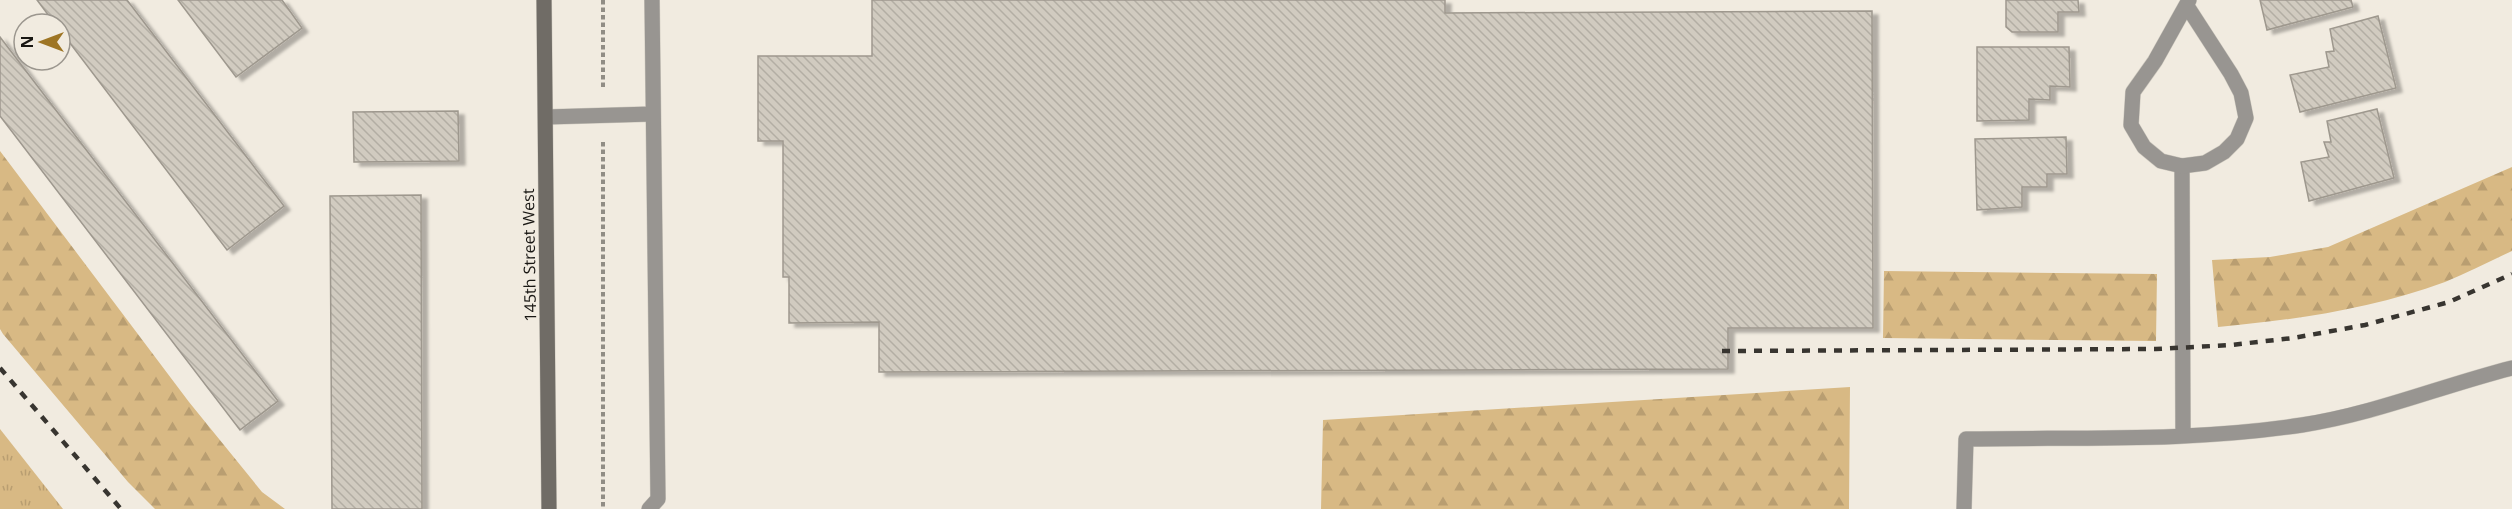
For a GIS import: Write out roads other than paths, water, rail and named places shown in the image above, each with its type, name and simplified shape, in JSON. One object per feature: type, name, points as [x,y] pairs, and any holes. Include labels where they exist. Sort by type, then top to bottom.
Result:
[{"type":"street","name":"145th Street West","points":[[544,0],[549,509]]},
{"type":"street","points":[[649,509],[658,499],[652,0]]},
{"type":"street","points":[[2188,3],[2241,93],[2246,118],[2237,139],[2224,152],[2205,163],[2182,166],[2161,161],[2144,147],[2131,125],[2133,92],[2155,62],[2188,3]]},
{"type":"street","points":[[546,117],[652,114]]},
{"type":"street","points":[[2182,166],[2184,436]]},
{"type":"street","points":[[1964,509],[1966,439],[2221,435],[2304,425],[2385,407],[2512,368]]},
{"type":"railway","points":[[1722,351],[2156,349],[2231,345],[2293,338],[2365,325],[2449,302],[2512,274]]},
{"type":"railway","points":[[0,368],[121,509]]}]
